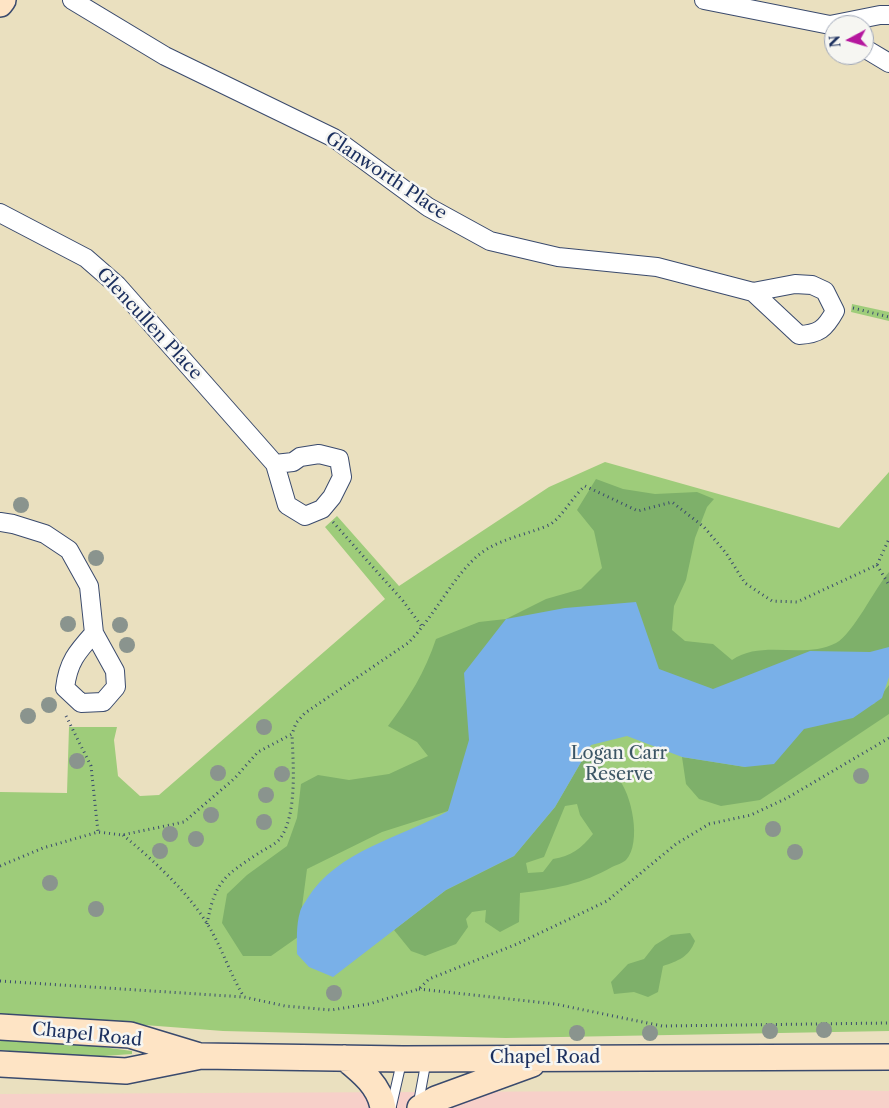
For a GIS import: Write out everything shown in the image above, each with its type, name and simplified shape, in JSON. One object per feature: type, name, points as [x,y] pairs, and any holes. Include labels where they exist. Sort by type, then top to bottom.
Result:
[{"type":"main road","points":[[0,4],[3,0]]},
{"type":"main road","name":"Chapel Road","points":[[0,1027],[130,1036],[201,1056]]},
{"type":"main road","name":"Chapel Road","points":[[0,1064],[126,1071],[201,1056],[414,1059],[889,1057]]},
{"type":"main road","points":[[345,1058],[365,1073],[374,1086],[383,1108]]},
{"type":"main road","points":[[418,1108],[436,1099],[546,1058]]},
{"type":"street","name":"Glanworth Place","points":[[72,0],[166,56],[334,138],[428,207],[490,241],[558,257],[657,267],[753,292],[795,284],[812,285],[825,291],[835,311],[826,328],[815,334],[799,335],[753,292]]},
{"type":"street","points":[[704,0],[824,24]]},
{"type":"street","points":[[874,16],[889,15]]},
{"type":"street","points":[[874,54],[889,63]]},
{"type":"street","name":"Glencullen Place","points":[[0,213],[86,258],[117,285],[275,464],[287,505],[305,516],[322,509]]},
{"type":"street","points":[[275,464],[293,462],[300,457],[319,454],[339,460],[342,477],[332,497],[322,509]]},
{"type":"street","points":[[0,522],[45,534],[69,550],[89,586],[94,633]]},
{"type":"lane","points":[[391,1108],[414,1059]]},
{"type":"lane","points":[[414,1059],[418,1108]]},
{"type":"path","points":[[835,311],[856,308],[889,316]]},
{"type":"path","points":[[207,924],[215,890],[229,873],[278,841],[285,828],[295,785],[292,734],[296,723],[305,713],[408,643],[423,628],[465,570],[480,554],[502,541],[550,524],[561,515],[573,497],[585,486],[638,511],[672,502],[704,527],[726,553],[745,583],[772,601],[797,602],[877,565],[889,539]]},
{"type":"path","points":[[322,509],[403,601],[423,628]]},
{"type":"path","points":[[877,565],[889,585]]},
{"type":"path","points":[[64,712],[91,766],[96,795],[98,832]]},
{"type":"path","points":[[0,866],[43,848],[98,832],[122,835],[184,822],[235,778],[258,752],[292,734]]},
{"type":"path","points":[[419,989],[429,979],[517,944],[607,901],[676,844],[709,824],[751,815],[787,798],[889,738]]},
{"type":"path","points":[[122,835],[162,872],[197,909],[207,924],[244,997]]},
{"type":"path","points":[[0,981],[244,997],[285,1006],[331,1010],[369,1004],[419,989],[555,1004],[662,1026],[889,1023]]},
{"type":"shaded area","points":[[889,1091],[889,1108],[0,1108],[0,1094]]},
{"type":"green space","points":[[852,304],[889,312],[889,321],[851,312]]},
{"type":"green space","name":"Logan Carr Reserve","points":[[605,462],[839,528],[889,472],[889,1031],[506,1038],[223,1031],[0,1014],[0,792],[67,793],[69,727],[117,727],[114,740],[118,776],[140,796],[159,795],[385,599],[325,527],[337,516],[399,586],[549,487]]},
{"type":"green space","points":[[596,479],[623,489],[655,494],[697,492],[714,499],[707,507],[695,538],[686,580],[674,606],[672,630],[685,641],[713,644],[732,660],[744,654],[757,651],[823,648],[843,638],[857,621],[889,572],[889,656],[474,762],[448,811],[382,832],[307,869],[298,937],[271,956],[243,956],[222,923],[227,894],[247,875],[287,846],[297,818],[301,784],[318,775],[349,780],[389,774],[428,756],[417,742],[388,726],[416,684],[427,663],[436,639],[479,622],[506,619],[546,599],[581,589],[602,568],[594,531],[577,510]]},
{"type":"green space","points":[[889,685],[889,714],[760,800],[721,806],[699,799],[686,784],[682,757],[745,767],[809,718],[874,704]]},
{"type":"green space","points":[[584,757],[610,771],[622,784],[631,806],[634,830],[633,842],[631,852],[626,860],[579,882],[520,893],[519,922],[500,932],[485,922],[486,910],[472,912],[466,919],[468,927],[456,944],[425,956],[411,951],[394,930],[446,890],[514,856],[555,807]],"holes":[[[577,804],[580,815],[593,834],[589,839],[570,854],[553,859],[543,872],[528,873],[526,863],[544,857],[565,806]]]},
{"type":"green space","points":[[690,933],[695,941],[693,946],[682,958],[663,966],[658,992],[648,997],[634,992],[614,994],[611,982],[628,964],[644,959],[655,945],[671,935]]},
{"type":"green space","points":[[0,1037],[35,1038],[132,1051],[132,1054],[76,1058],[0,1050]]},
{"type":"water","points":[[636,602],[659,669],[713,689],[810,651],[870,652],[889,647],[889,677],[882,698],[853,718],[804,729],[774,764],[745,767],[682,757],[627,736],[591,745],[555,807],[514,856],[446,890],[333,977],[309,967],[297,954],[298,922],[302,907],[320,882],[335,868],[352,857],[448,811],[469,740],[464,673],[506,619],[565,608]]}]
